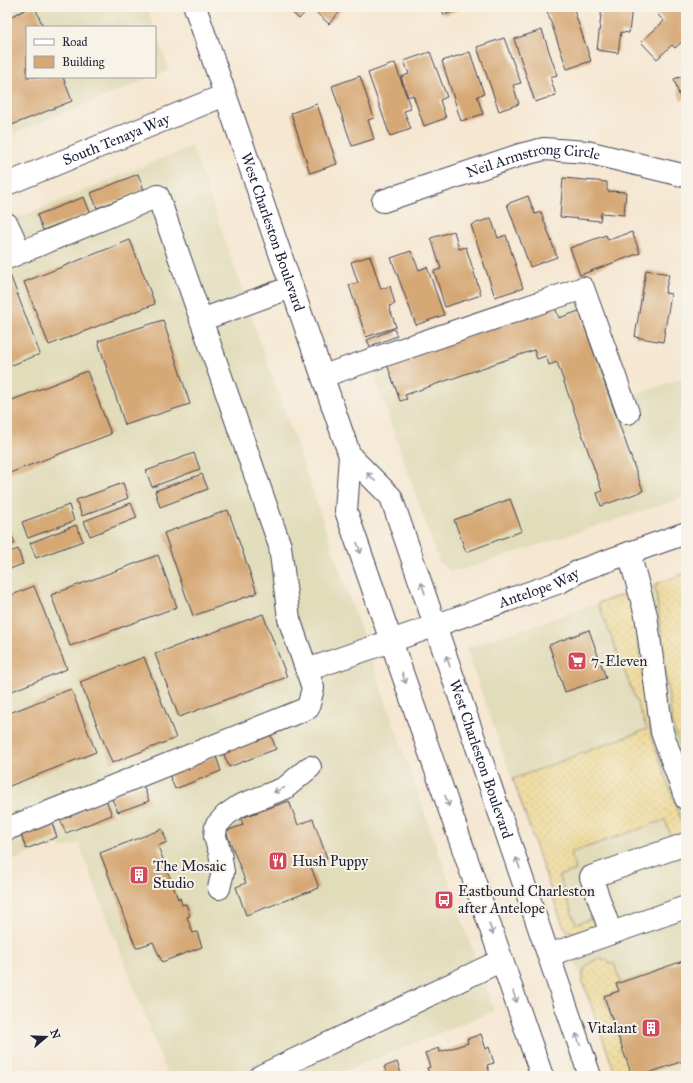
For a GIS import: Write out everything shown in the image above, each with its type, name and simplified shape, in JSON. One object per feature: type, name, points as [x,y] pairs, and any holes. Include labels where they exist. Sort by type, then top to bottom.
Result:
[{"type":"main road","name":"West Charleston Boulevard","points":[[195,7],[350,456],[346,511],[542,1076]]},
{"type":"main road","name":"South Tenaya Way","points":[[7,184],[225,95]]},
{"type":"main road","name":"Neil Armstrong Circle","points":[[384,201],[520,155],[544,149],[587,152],[686,176]]},
{"type":"main road","points":[[7,224],[13,255],[158,196],[280,546],[289,619],[313,688],[308,708],[7,829]]},
{"type":"main road","points":[[201,320],[292,287]]},
{"type":"main road","points":[[323,376],[583,288],[628,413]]},
{"type":"main road","name":"West Charleston Boulevard","points":[[350,456],[391,497],[590,1076]]},
{"type":"main road","name":"Antelope Way","points":[[307,670],[560,582],[581,570],[686,533]]},
{"type":"main road","points":[[629,553],[646,615],[662,732],[686,799]]},
{"type":"main road","points":[[219,888],[223,872],[220,853],[215,837],[216,826],[226,815],[239,806],[285,788],[310,767]]},
{"type":"main road","points":[[611,934],[591,877],[686,844]]},
{"type":"main road","points":[[549,955],[686,907]]},
{"type":"main road","points":[[261,1076],[502,960]]},
{"type":"shaded area","points":[[7,7],[147,7],[154,26],[26,26],[26,78],[150,78],[7,136]]},
{"type":"shaded area","points":[[156,32],[169,70],[156,76]]},
{"type":"shaded area","points":[[192,146],[494,1011],[333,1076],[168,1076],[79,844],[61,848],[58,842],[7,863],[7,222]]},
{"type":"shaded area","points":[[591,276],[632,396],[686,377],[686,497],[462,570],[450,570],[439,562],[366,352]]},
{"type":"shaded area","points":[[655,584],[672,723],[686,764],[686,1076],[616,1076],[547,880],[576,870],[570,853],[666,820],[685,832],[651,735],[631,592]]},
{"type":"shaded area","points":[[598,603],[647,730],[512,779],[466,648]]},
{"type":"sand","points":[[686,573],[686,764],[672,723],[655,584]]},
{"type":"sand","points":[[631,592],[651,735],[685,832],[671,837],[665,820],[570,853],[576,870],[559,876],[576,924],[590,919],[594,924],[593,927],[572,932],[568,931],[562,923],[513,779],[647,729],[598,603]]},
{"type":"sand","points":[[602,957],[603,960],[608,959],[609,964],[614,963],[621,983],[616,984],[619,991],[604,996],[632,1076],[616,1076],[583,982],[583,976],[587,965]]},
{"type":"building","points":[[35,7],[43,26],[26,26],[26,78],[63,78],[72,101],[7,127],[7,88],[9,87],[7,81],[7,18]]},
{"type":"building","points":[[286,7],[310,7],[299,19]]},
{"type":"building","points":[[310,7],[344,7],[329,24]]},
{"type":"building","points":[[441,7],[460,7],[461,9],[444,15]]},
{"type":"building","points":[[573,7],[591,61],[567,69],[546,8]]},
{"type":"building","points":[[602,7],[632,7],[629,33],[621,32],[618,53],[597,50]]},
{"type":"building","points":[[665,7],[686,7],[686,38],[675,48],[672,45],[657,59],[641,42],[664,21],[657,14]]},
{"type":"building","points":[[542,30],[557,75],[550,77],[556,95],[535,102],[514,39]]},
{"type":"building","points":[[504,38],[521,83],[513,85],[519,104],[499,111],[477,47]]},
{"type":"building","points":[[430,52],[447,97],[440,100],[446,118],[424,126],[413,95],[408,97],[401,77],[409,74],[404,61]]},
{"type":"building","points":[[470,52],[484,94],[477,96],[483,114],[461,121],[442,61]]},
{"type":"building","points":[[395,63],[411,109],[404,111],[411,129],[390,136],[368,73]]},
{"type":"building","points":[[686,75],[686,99],[681,101],[674,79]]},
{"type":"building","points":[[360,76],[374,118],[368,120],[374,139],[352,146],[332,86]]},
{"type":"building","points":[[317,104],[337,164],[310,173],[291,113]]},
{"type":"building","points":[[138,174],[144,190],[97,208],[91,193]]},
{"type":"building","points":[[563,178],[607,182],[607,191],[626,192],[624,215],[601,213],[600,221],[560,217]]},
{"type":"building","points":[[528,196],[535,214],[541,212],[557,257],[530,267],[507,204]]},
{"type":"building","points":[[84,197],[90,212],[43,230],[37,215]]},
{"type":"building","points":[[491,218],[498,238],[506,235],[523,288],[495,297],[471,225]]},
{"type":"building","points":[[454,231],[459,249],[466,247],[481,295],[445,307],[434,271],[441,269],[431,238]]},
{"type":"building","points":[[632,232],[640,253],[580,275],[570,248],[606,235],[608,240]]},
{"type":"building","points":[[130,240],[155,304],[49,345],[24,282]]},
{"type":"building","points":[[411,251],[419,270],[427,267],[444,315],[416,325],[391,258]]},
{"type":"building","points":[[370,256],[381,289],[390,286],[395,304],[389,306],[396,327],[366,337],[349,285],[358,283],[351,262]]},
{"type":"building","points":[[646,270],[669,274],[665,293],[671,294],[663,342],[635,337]]},
{"type":"building","points":[[9,272],[40,354],[7,367],[7,273]]},
{"type":"building","points":[[554,305],[559,318],[579,311],[643,491],[601,506],[597,493],[602,491],[557,362],[549,365],[546,356],[537,359],[534,350],[405,395],[407,399],[400,401],[387,364]]},
{"type":"building","points":[[163,320],[190,404],[125,425],[98,341]]},
{"type":"building","points":[[394,329],[397,336],[370,346],[367,340]]},
{"type":"building","points":[[87,371],[111,434],[7,474],[7,402]]},
{"type":"building","points":[[194,453],[200,469],[152,487],[146,471]]},
{"type":"building","points":[[202,474],[208,489],[160,507],[155,491]]},
{"type":"building","points":[[123,483],[128,498],[82,516],[76,500]]},
{"type":"building","points":[[510,499],[522,531],[466,552],[454,520]]},
{"type":"building","points":[[131,503],[137,518],[90,536],[84,521]]},
{"type":"building","points":[[69,505],[74,521],[28,538],[22,522]]},
{"type":"building","points":[[228,510],[257,593],[193,616],[164,533]]},
{"type":"building","points":[[76,525],[83,541],[36,558],[30,543]]},
{"type":"building","points":[[7,529],[9,529],[15,543],[7,547]]},
{"type":"building","points":[[18,549],[23,564],[7,570],[7,553]]},
{"type":"building","points":[[158,555],[177,607],[70,646],[51,595]]},
{"type":"building","points":[[34,586],[67,669],[7,693],[7,597]]},
{"type":"building","points":[[263,614],[287,677],[179,717],[155,654]]},
{"type":"building","name":"7-Eleven","points":[[589,630],[606,678],[565,692],[549,645]]},
{"type":"building","points":[[144,657],[176,738],[112,763],[80,682]]},
{"type":"building","points":[[71,689],[96,752],[7,787],[7,714]]},
{"type":"building","points":[[270,733],[276,749],[229,767],[223,752]]},
{"type":"building","points":[[216,756],[221,771],[175,789],[169,774]]},
{"type":"building","points":[[143,785],[149,801],[118,812],[111,797]]},
{"type":"building","points":[[106,800],[112,815],[66,833],[59,817]]},
{"type":"building","name":"Hush Puppy","points":[[289,801],[298,825],[313,819],[327,858],[310,864],[319,888],[246,915],[236,887],[246,883],[226,831],[243,825],[241,818]]},
{"type":"building","points":[[52,823],[57,837],[26,849],[21,834]]},
{"type":"building","name":"The Mosaic Studio","points":[[162,829],[167,842],[158,846],[178,899],[180,898],[182,905],[186,904],[190,916],[187,917],[193,933],[197,932],[202,947],[162,962],[153,942],[136,948],[100,853]]},
{"type":"building","name":"Vitalant","points":[[686,960],[686,1060],[640,1076],[632,1076],[604,996],[619,991],[616,984]]},
{"type":"building","points":[[481,1034],[486,1049],[489,1047],[494,1063],[487,1065],[491,1076],[430,1076],[427,1068],[430,1067],[425,1053],[439,1048],[440,1052],[468,1043],[467,1039]]},
{"type":"building","points":[[397,1062],[402,1076],[374,1076],[386,1072],[384,1067]]},
{"type":"place","name":"7-Eleven","points":[[577,661]]},
{"type":"place","name":"Hush Puppy","points":[[278,861]]},
{"type":"place","name":"The Mosaic Studio","points":[[139,875]]},
{"type":"place","name":"Eastbound Charleston after Antelope","points":[[444,900]]},
{"type":"place","name":"Vitalant","points":[[651,1028]]}]
